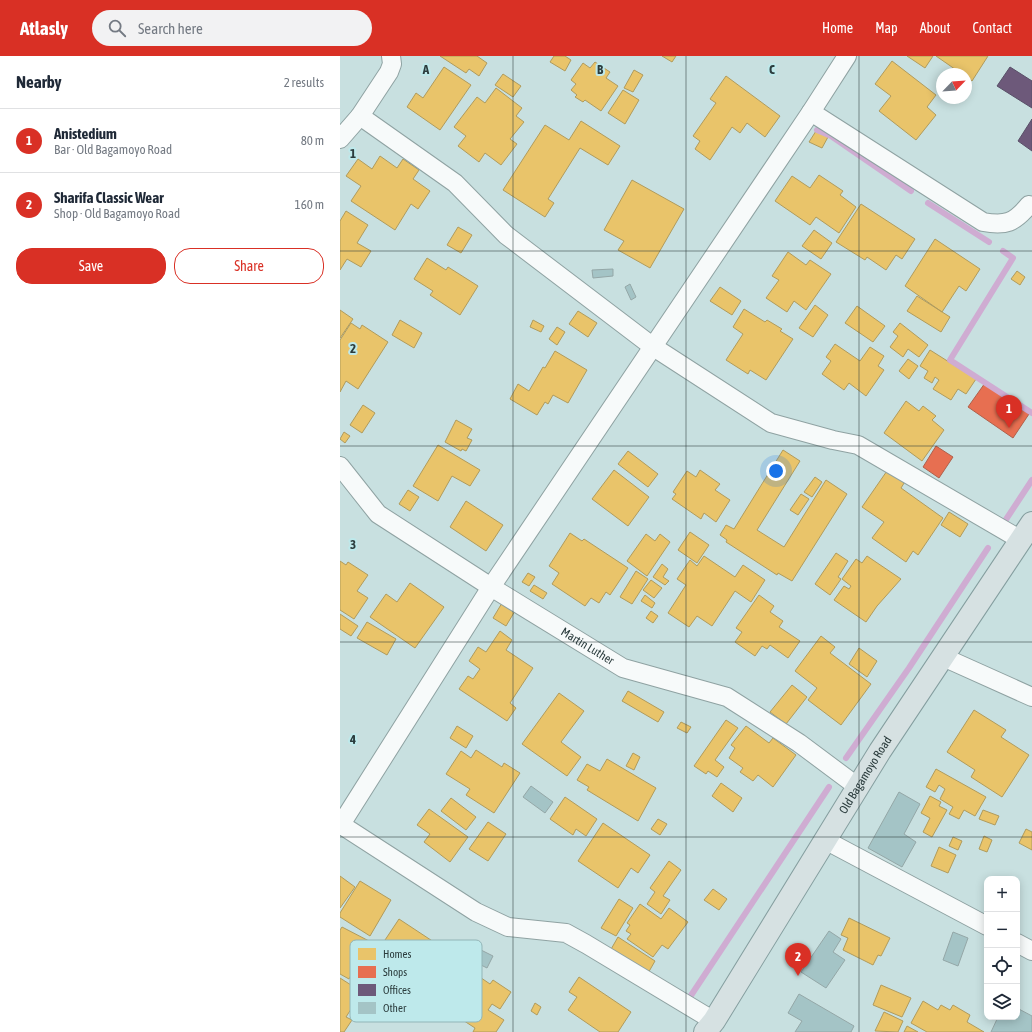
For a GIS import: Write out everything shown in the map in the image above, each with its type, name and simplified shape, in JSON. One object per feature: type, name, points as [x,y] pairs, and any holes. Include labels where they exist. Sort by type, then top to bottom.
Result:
[{"type":"main road","name":"Old Bagamoyo Road","points":[[710,1027],[880,751],[1026,532]]},
{"type":"street","points":[[340,139],[360,116],[389,72],[392,64],[391,56]]},
{"type":"street","points":[[710,1027],[586,944],[566,933],[508,927],[476,912],[340,825],[491,587],[811,112],[847,56]]},
{"type":"street","points":[[811,112],[983,222],[996,224],[1009,222],[1021,215],[1029,205]]},
{"type":"street","points":[[360,116],[455,183],[506,235],[652,346],[771,423],[833,440],[858,445],[1026,532]]},
{"type":"street","name":"Martin Luther","points":[[340,466],[378,514],[491,587],[623,668],[727,697],[799,743],[858,787]]},
{"type":"street","points":[[943,657],[1032,697]]},
{"type":"street","points":[[825,840],[984,924]]},
{"type":"street","points":[[1020,944],[1032,951]]},
{"type":"building: Homes","points":[[440,56],[477,56],[487,63],[479,76],[469,69],[466,73]]},
{"type":"building: Homes","points":[[554,56],[565,56],[571,60],[565,71],[550,62]]},
{"type":"building: Homes","points":[[662,56],[676,56],[672,62]]},
{"type":"building: Homes","points":[[907,56],[933,56],[925,68]]},
{"type":"building: Homes","points":[[936,56],[988,56],[972,81],[972,68],[953,68]]},
{"type":"building: Homes","points":[[892,61],[936,95],[927,107],[936,115],[916,140],[879,111],[891,96],[875,84]]},
{"type":"building: Homes","points":[[595,62],[610,72],[606,78],[618,86],[601,111],[585,100],[583,102],[575,97],[577,95],[571,90],[576,84],[571,80],[583,63],[590,68]]},
{"type":"building: Homes","points":[[444,67],[471,85],[440,130],[407,107],[416,93],[423,98]]},
{"type":"building: Homes","points":[[634,70],[643,75],[633,92],[624,88]]},
{"type":"building: Homes","points":[[503,74],[521,86],[513,97],[495,85]]},
{"type":"building: Homes","points":[[726,76],[780,116],[765,137],[747,123],[740,133],[732,127],[710,160],[695,149],[700,141],[693,136],[716,103],[710,99]]},
{"type":"building: Homes","points":[[496,88],[522,108],[516,116],[524,122],[510,139],[517,144],[501,165],[485,153],[479,162],[458,146],[466,136],[454,127],[477,97],[485,103]]},
{"type":"building: Homes","points":[[623,90],[639,100],[625,124],[608,113]]},
{"type":"building: Homes","points":[[581,121],[620,146],[608,165],[580,148],[548,199],[554,203],[545,217],[503,190],[545,125],[569,140]]},
{"type":"building: Homes","points":[[816,131],[828,137],[822,148],[809,142]]},
{"type":"building: Homes","points":[[380,156],[397,168],[403,159],[419,170],[413,179],[430,191],[418,209],[411,204],[395,230],[351,201],[361,186],[346,176],[358,159],[372,169]]},
{"type":"building: Homes","points":[[819,175],[843,191],[840,195],[856,207],[839,233],[816,217],[810,225],[775,201],[792,176],[810,188]]},
{"type":"building: Homes","points":[[632,180],[684,209],[650,268],[618,250],[624,241],[604,230]]},
{"type":"building: Homes","points":[[861,204],[915,239],[902,259],[896,255],[886,270],[867,257],[865,260],[836,242]]},
{"type":"building: Homes","points":[[346,211],[368,225],[357,243],[371,251],[361,267],[347,259],[340,270],[340,221]]},
{"type":"building: Homes","points":[[458,227],[472,235],[461,253],[447,245]]},
{"type":"building: Homes","points":[[814,230],[832,243],[821,259],[802,246]]},
{"type":"building: Homes","points":[[935,239],[980,269],[966,291],[959,286],[942,312],[905,286]]},
{"type":"building: Homes","points":[[788,252],[806,265],[810,260],[831,274],[806,310],[794,301],[787,312],[766,298],[779,280],[772,276]]},
{"type":"building: Homes","points":[[427,258],[446,270],[448,267],[478,286],[460,315],[430,295],[433,291],[414,279]]},
{"type":"building: Homes","points":[[1017,271],[1025,277],[1020,285],[1011,279]]},
{"type":"building: Homes","points":[[720,287],[741,301],[732,315],[710,301]]},
{"type":"building: Homes","points":[[917,296],[950,317],[941,332],[907,311]]},
{"type":"building: Homes","points":[[815,305],[828,315],[813,337],[799,328]]},
{"type":"building: Homes","points":[[857,306],[885,326],[873,342],[845,323]]},
{"type":"building: Homes","points":[[744,309],[765,322],[767,320],[782,329],[780,331],[793,339],[766,380],[750,370],[748,374],[726,360],[743,334],[733,327]]},
{"type":"building: Homes","points":[[340,310],[353,319],[340,338]]},
{"type":"building: Homes","points":[[578,311],[597,323],[588,337],[569,324]]},
{"type":"building: Homes","points":[[400,320],[422,333],[414,348],[392,335]]},
{"type":"building: Homes","points":[[533,320],[544,326],[541,332],[530,327]]},
{"type":"building: Homes","points":[[351,323],[360,329],[362,325],[388,342],[358,389],[346,381],[340,392],[340,340]]},
{"type":"building: Homes","points":[[900,323],[928,345],[919,357],[908,349],[903,357],[890,347],[898,336],[893,332]]},
{"type":"building: Homes","points":[[557,327],[565,332],[557,345],[549,339]]},
{"type":"building: Homes","points":[[835,344],[860,361],[870,347],[884,356],[878,366],[884,370],[866,396],[849,383],[844,390],[822,374],[831,361],[826,357]]},
{"type":"building: Homes","points":[[930,350],[976,379],[966,394],[958,389],[951,400],[933,389],[939,380],[935,377],[932,383],[924,378],[928,371],[920,366]]},
{"type":"building: Homes","points":[[555,351],[587,370],[568,403],[553,395],[548,404],[545,402],[537,415],[510,399],[518,384],[529,391],[543,367],[545,368]]},
{"type":"building: Homes","points":[[908,359],[918,366],[909,379],[899,371]]},
{"type":"building: Homes","points":[[906,401],[919,411],[923,406],[936,416],[932,420],[944,430],[922,461],[884,433]]},
{"type":"building: Homes","points":[[363,405],[375,413],[362,433],[350,425]]},
{"type":"building: Homes","points":[[456,420],[472,429],[467,438],[472,440],[466,451],[462,449],[461,451],[445,442]]},
{"type":"building: Homes","points":[[344,432],[350,436],[345,443],[340,439]]},
{"type":"building: Homes","points":[[438,445],[480,470],[470,486],[452,476],[438,501],[413,486]]},
{"type":"building: Homes","points":[[783,450],[800,461],[757,530],[784,547],[826,480],[847,494],[792,581],[778,573],[777,575],[726,542],[727,540],[720,535],[726,525],[734,529]]},
{"type":"building: Homes","points":[[628,451],[658,474],[648,487],[618,464]]},
{"type":"building: Homes","points":[[889,468],[906,480],[901,488],[943,518],[918,555],[913,551],[906,562],[872,538],[884,522],[862,507]]},
{"type":"building: Homes","points":[[614,470],[649,497],[628,526],[592,499]]},
{"type":"building: Homes","points":[[700,470],[720,484],[715,490],[730,500],[716,522],[704,513],[701,519],[672,499],[676,494],[673,492],[687,471],[696,477]]},
{"type":"building: Homes","points":[[815,477],[822,482],[812,497],[804,492]]},
{"type":"building: Homes","points":[[408,490],[419,497],[410,511],[399,504]]},
{"type":"building: Homes","points":[[801,494],[809,499],[798,515],[790,510]]},
{"type":"building: Homes","points":[[466,501],[503,525],[486,551],[450,527]]},
{"type":"building: Homes","points":[[949,512],[968,524],[960,537],[941,525]]},
{"type":"building: Homes","points":[[690,532],[709,545],[697,563],[678,550]]},
{"type":"building: Homes","points":[[570,533],[582,541],[584,539],[628,568],[610,595],[606,592],[599,603],[591,598],[585,606],[552,584],[559,573],[549,566]]},
{"type":"building: Homes","points":[[646,534],[655,541],[660,534],[670,542],[647,576],[627,561]]},
{"type":"building: Homes","points":[[836,553],[848,561],[838,577],[841,579],[830,595],[815,584]]},
{"type":"building: Homes","points":[[704,556],[735,577],[743,565],[765,580],[751,602],[735,591],[712,626],[697,616],[689,627],[668,613],[686,585],[677,579],[690,560],[697,566]]},
{"type":"building: Homes","points":[[867,556],[901,579],[877,606],[866,622],[834,600],[844,586],[849,589],[851,586],[842,579],[856,559],[862,563]]},
{"type":"building: Homes","points":[[340,561],[346,565],[348,562],[368,575],[357,591],[368,598],[354,619],[340,610]]},
{"type":"building: Homes","points":[[662,564],[668,569],[663,577],[669,581],[665,585],[653,577]]},
{"type":"building: Homes","points":[[636,571],[648,579],[632,604],[620,597]]},
{"type":"building: Homes","points":[[528,573],[535,577],[529,586],[522,582]]},
{"type":"building: Homes","points":[[651,580],[662,588],[654,598],[643,590]]},
{"type":"building: Homes","points":[[410,583],[444,607],[415,648],[370,617],[386,594],[397,602]]},
{"type":"building: Homes","points":[[534,585],[547,593],[543,599],[530,591]]},
{"type":"building: Homes","points":[[645,595],[655,603],[652,608],[641,601]]},
{"type":"building: Homes","points":[[759,595],[774,606],[770,612],[783,621],[779,627],[800,641],[788,658],[770,645],[767,649],[762,646],[755,656],[735,642],[742,632],[736,628]]},
{"type":"building: Homes","points":[[502,603],[515,611],[506,626],[493,618]]},
{"type":"building: Homes","points":[[651,611],[658,616],[653,623],[646,618]]},
{"type":"building: Homes","points":[[340,614],[358,626],[351,636],[340,629]]},
{"type":"building: Homes","points":[[367,622],[396,639],[387,655],[357,638]]},
{"type":"building: Homes","points":[[500,631],[512,640],[506,650],[533,668],[510,703],[516,708],[507,721],[459,689],[468,676],[473,679],[480,669],[469,661],[478,647],[486,652]]},
{"type":"building: Homes","points":[[821,636],[835,647],[830,653],[871,684],[841,725],[808,700],[817,688],[795,671]]},
{"type":"building: Homes","points":[[859,648],[877,661],[867,677],[849,664]]},
{"type":"building: Homes","points":[[792,685],[807,697],[786,724],[770,712]]},
{"type":"building: Homes","points":[[628,691],[664,712],[658,722],[622,701]]},
{"type":"building: Homes","points":[[559,693],[584,711],[561,742],[581,757],[567,776],[522,744]]},
{"type":"building: Homes","points":[[974,710],[1006,730],[1001,737],[1029,755],[1002,797],[971,777],[975,770],[947,752]]},
{"type":"building: Homes","points":[[726,720],[738,728],[715,760],[724,767],[717,777],[708,771],[706,774],[694,766]]},
{"type":"building: Homes","points":[[681,722],[691,727],[687,733],[677,728]]},
{"type":"building: Homes","points":[[457,726],[473,736],[466,748],[450,738]]},
{"type":"building: Homes","points":[[746,726],[769,743],[773,738],[796,755],[773,787],[758,775],[753,781],[740,772],[743,768],[729,758],[735,748],[731,745]]},
{"type":"building: Homes","points":[[476,750],[502,767],[504,763],[520,773],[494,813],[466,795],[470,789],[446,774],[461,751],[471,758]]},
{"type":"building: Homes","points":[[633,753],[640,757],[634,770],[626,766]]},
{"type":"building: Homes","points":[[607,759],[656,788],[638,821],[587,790],[589,787],[577,780],[587,764],[600,771]]},
{"type":"building: Homes","points":[[936,769],[986,797],[975,816],[964,810],[959,819],[949,814],[953,807],[940,799],[945,789],[939,785],[935,792],[926,787]]},
{"type":"building: Homes","points":[[721,783],[742,798],[733,812],[712,796]]},
{"type":"building: Homes","points":[[930,796],[941,802],[939,806],[947,810],[932,837],[923,832],[930,818],[921,813]]},
{"type":"building: Homes","points":[[565,797],[597,819],[586,836],[576,829],[573,835],[550,819]]},
{"type":"building: Homes","points":[[451,798],[476,817],[466,830],[441,811]]},
{"type":"building: Homes","points":[[429,809],[468,837],[450,862],[424,842],[430,834],[417,825]]},
{"type":"building: Homes","points":[[983,810],[999,816],[995,825],[979,819]]},
{"type":"building: Homes","points":[[658,819],[667,824],[660,835],[651,829]]},
{"type":"building: Homes","points":[[488,822],[506,834],[488,861],[469,849]]},
{"type":"building: Homes","points":[[603,823],[650,855],[638,873],[631,868],[618,888],[578,861]]},
{"type":"building: Homes","points":[[1026,829],[1032,832],[1032,850],[1019,843]]},
{"type":"building: Homes","points":[[984,836],[992,840],[987,852],[979,849]]},
{"type":"building: Homes","points":[[953,837],[962,841],[958,850],[949,846]]},
{"type":"building: Homes","points":[[939,847],[956,855],[948,873],[931,866]]},
{"type":"building: Homes","points":[[669,861],[681,870],[663,896],[670,900],[661,914],[647,904],[655,892],[650,888]]},
{"type":"building: Homes","points":[[340,876],[355,887],[340,908]]},
{"type":"building: Homes","points":[[360,881],[391,900],[370,936],[340,917],[340,913]]},
{"type":"building: Homes","points":[[713,889],[727,899],[719,910],[704,900]]},
{"type":"building: Homes","points":[[619,899],[633,908],[616,936],[601,928]]},
{"type":"building: Homes","points":[[640,904],[661,919],[669,908],[688,922],[668,949],[662,945],[653,957],[627,939],[631,934],[626,931],[630,925],[627,923]]},
{"type":"building: Homes","points":[[849,918],[890,938],[881,956],[878,955],[873,965],[843,950],[848,938],[841,935]]},
{"type":"building: Homes","points":[[399,919],[431,940],[385,940]]},
{"type":"building: Homes","points":[[342,927],[367,940],[350,940],[349,979],[340,974],[340,930]]},
{"type":"building: Homes","points":[[618,937],[655,961],[647,975],[610,951]]},
{"type":"building: Homes","points":[[579,977],[631,1012],[618,1032],[600,1032],[568,1010],[577,997],[569,992]]},
{"type":"building: Homes","points":[[340,978],[350,984],[350,1011],[346,1017],[350,1019],[351,1022],[344,1032],[340,1032]]},
{"type":"building: Homes","points":[[482,979],[490,984],[493,980],[511,992],[500,1009],[492,1004],[488,1010],[504,1020],[496,1032],[473,1032],[475,1028],[466,1022],[482,1022]]},
{"type":"building: Homes","points":[[881,985],[911,998],[902,1017],[873,1005]]},
{"type":"building: Homes","points":[[923,1001],[938,1010],[941,1005],[950,1010],[953,1005],[970,1015],[967,1022],[984,1032],[927,1032],[911,1023]]},
{"type":"building: Homes","points":[[535,1003],[541,1007],[537,1015],[531,1011]]},
{"type":"building: Homes","points":[[884,1012],[903,1021],[898,1032],[875,1031]]},
{"type":"building: Homes","points":[[907,1026],[918,1032],[904,1032]]},
{"type":"building: Shops","points":[[985,383],[1029,414],[1013,438],[968,407]]},
{"type":"building: Shops","points":[[936,446],[953,457],[939,478],[923,467]]},
{"type":"building: Offices","points":[[1010,67],[1032,81],[1032,108],[997,86]]},
{"type":"building: Offices","points":[[1032,119],[1032,151],[1018,141]]},
{"type":"building: Other","points":[[613,269],[613,276],[593,278],[592,270]]},
{"type":"building: Other","points":[[630,284],[636,297],[631,300],[625,287]]},
{"type":"building: Other","points":[[531,786],[553,802],[545,813],[523,797]]},
{"type":"building: Other","points":[[899,792],[920,804],[904,834],[916,842],[902,867],[868,848]]},
{"type":"building: Other","points":[[829,931],[841,939],[833,952],[845,960],[826,988],[801,972]]},
{"type":"building: Other","points":[[953,932],[968,938],[958,966],[943,960]]},
{"type":"building: Other","points":[[482,950],[493,956],[487,968],[482,966]]},
{"type":"building: Other","points":[[799,994],[854,1026],[851,1032],[795,1032],[802,1021],[788,1013]]},
{"type":"building: Other","points":[[1020,1010],[1032,1016],[1032,1032],[991,1032],[997,1020],[1020,1020]]},
{"type":"waterway","points":[[817,130],[831,136],[911,191]]},
{"type":"waterway","points":[[928,203],[989,242]]},
{"type":"waterway","points":[[1003,251],[1013,258],[950,360],[1032,413]]},
{"type":"waterway","points":[[1003,524],[1032,480]]},
{"type":"waterway","points":[[846,758],[909,668],[988,548]]},
{"type":"waterway","points":[[686,1003],[829,787]]},
{"type":"place","name":"Anistedium","points":[[1009,428]]},
{"type":"place","name":"Sharifa Classic Wear","points":[[798,976]]}]
